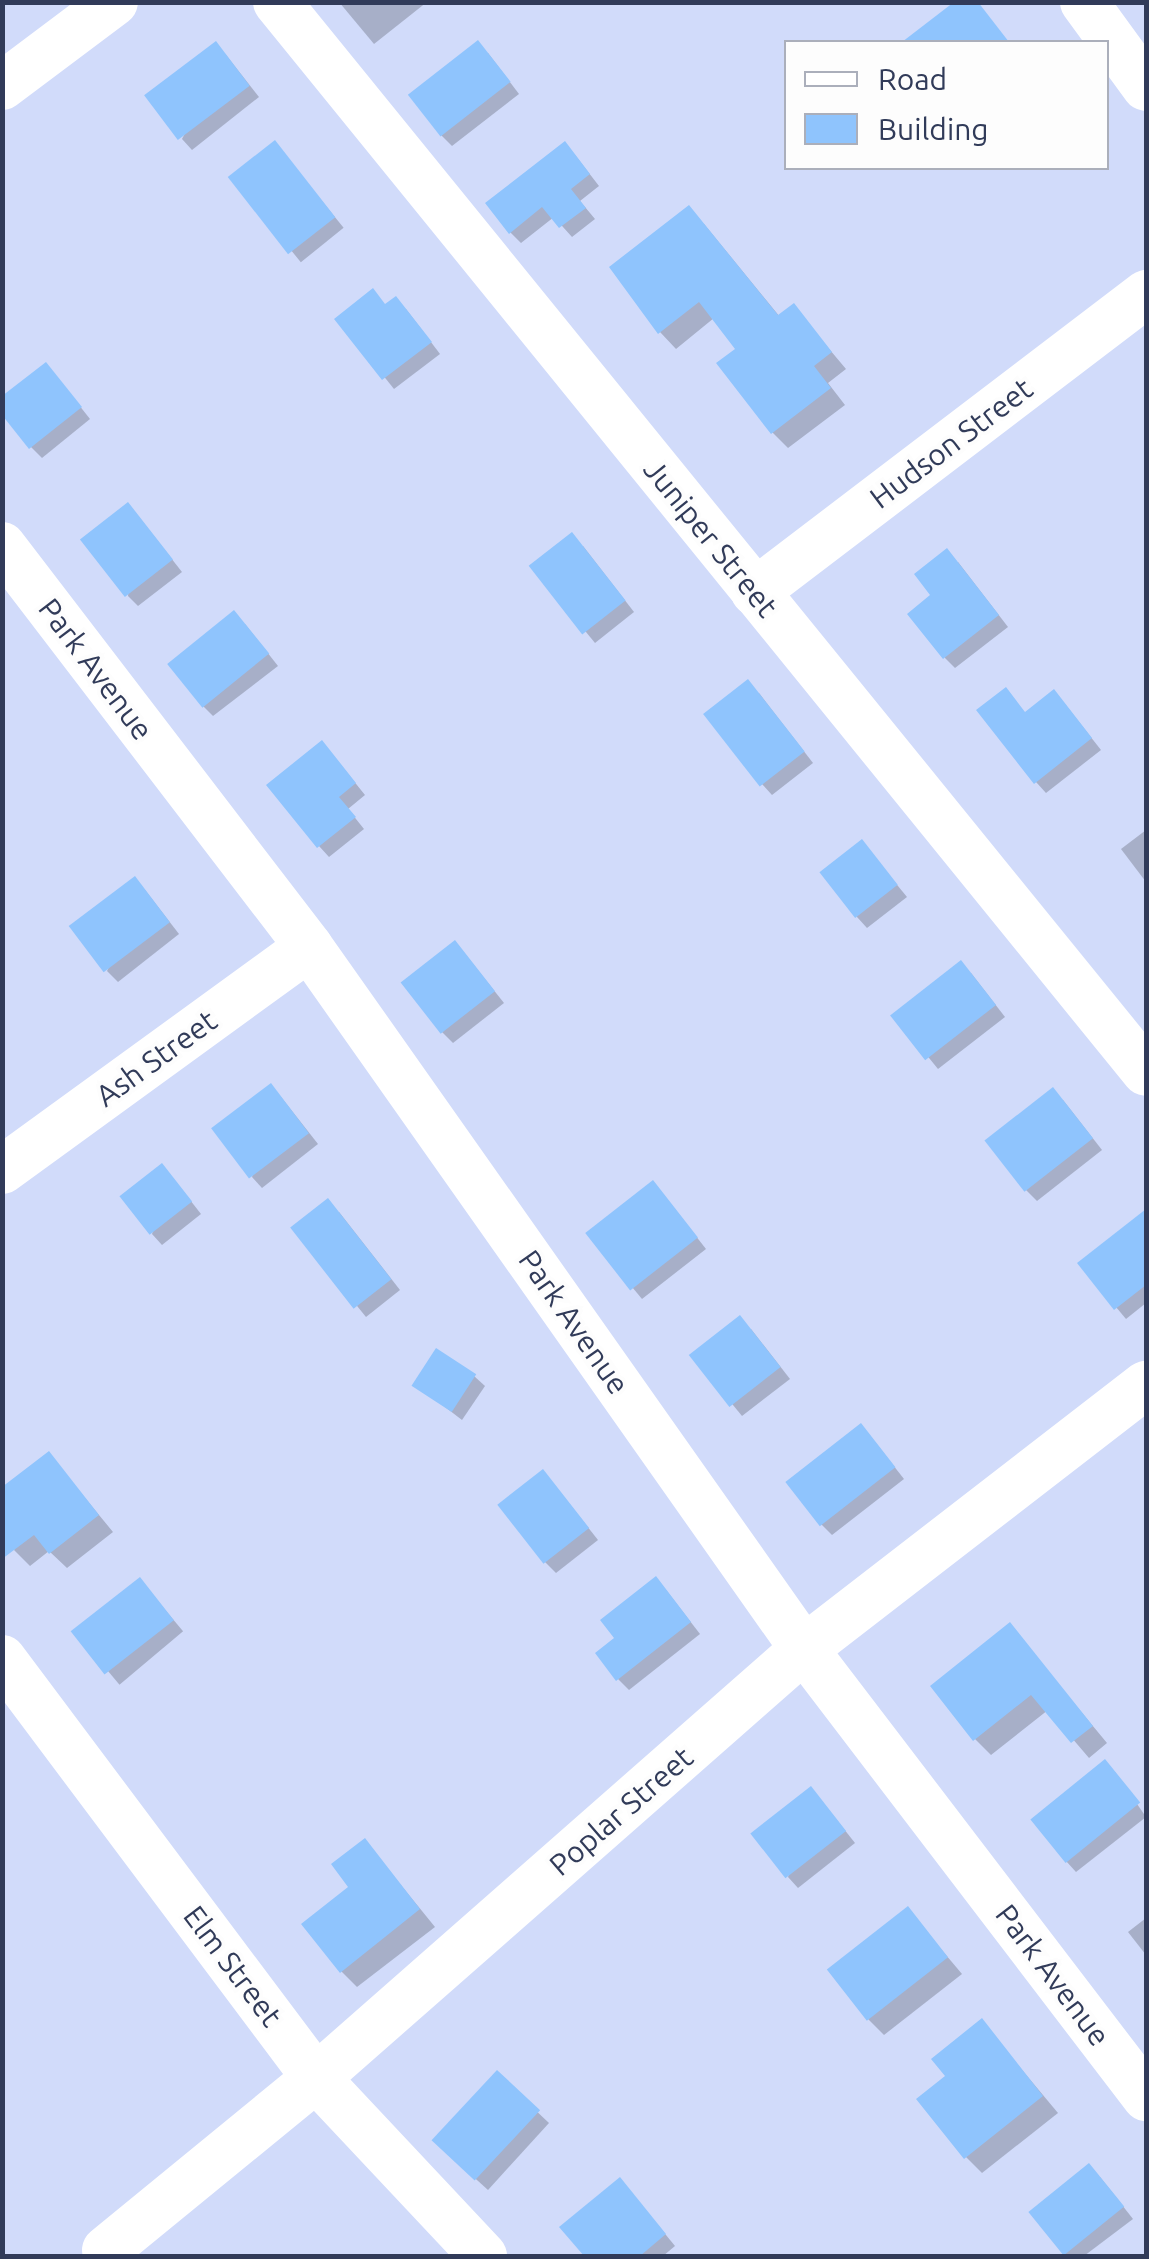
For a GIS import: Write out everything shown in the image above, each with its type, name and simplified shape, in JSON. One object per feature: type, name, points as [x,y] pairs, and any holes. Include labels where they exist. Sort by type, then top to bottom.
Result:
[{"type":"street","points":[[2,86],[114,2]]},
{"type":"street","name":"Juniper Street","points":[[277,2],[1146,1072]]},
{"type":"street","points":[[1084,2],[1146,88]]},
{"type":"street","name":"Hudson Street","points":[[755,592],[1146,294]]},
{"type":"street","name":"Park Avenue","points":[[2,546],[309,947],[804,1649],[1146,2097]]},
{"type":"street","name":"Ash Street","points":[[2,1170],[309,947]]},
{"type":"street","name":"Poplar Street","points":[[106,2250],[316,2078],[804,1649],[1146,1385]]},
{"type":"street","name":"Elm Street","points":[[2,1659],[316,2078],[483,2256]]},
{"type":"building","points":[[954,2],[978,2],[1007,40],[905,40]]},
{"type":"building","points":[[478,40],[511,82],[440,137],[408,95]]},
{"type":"building","points":[[216,41],[250,86],[178,140],[144,95]]},
{"type":"building","points":[[275,140],[335,217],[288,254],[228,177]]},
{"type":"building","points":[[565,141],[590,174],[571,189],[586,208],[559,228],[542,207],[509,234],[485,203]]},
{"type":"building","points":[[689,205],[778,315],[794,303],[832,352],[814,366],[831,388],[771,434],[716,363],[735,349],[699,302],[658,334],[609,267]]},
{"type":"building","points":[[373,288],[385,304],[396,296],[432,342],[382,380],[334,319]]},
{"type":"building","points":[[46,362],[82,407],[29,449],[2,415],[2,396]]},
{"type":"building","points":[[128,502],[173,560],[125,597],[80,540]]},
{"type":"building","points":[[572,532],[626,601],[582,634],[529,566]]},
{"type":"building","points":[[947,548],[999,615],[943,659],[907,614],[930,595],[914,574]]},
{"type":"building","points":[[234,610],[269,654],[202,708],[167,664]]},
{"type":"building","points":[[748,679],[805,751],[760,787],[703,714]]},
{"type":"building","points":[[1006,687],[1025,712],[1054,689],[1092,738],[1034,784],[976,710]]},
{"type":"building","points":[[322,740],[356,783],[339,797],[356,817],[317,848],[266,785]]},
{"type":"building","points":[[862,839],[898,885],[855,918],[819,872]]},
{"type":"building","points":[[135,876],[170,922],[104,972],[69,926]]},
{"type":"building","points":[[455,940],[495,991],[441,1034],[401,982]]},
{"type":"building","points":[[961,960],[996,1005],[925,1060],[890,1015]]},
{"type":"building","points":[[271,1083],[309,1133],[249,1178],[211,1128]]},
{"type":"building","points":[[1053,1087],[1093,1138],[1024,1192],[984,1141]]},
{"type":"building","points":[[162,1163],[192,1202],[150,1235],[119,1196]]},
{"type":"building","points":[[653,1180],[698,1238],[630,1290],[585,1233]]},
{"type":"building","points":[[328,1198],[391,1279],[354,1309],[290,1228]]},
{"type":"building","points":[[1146,1209],[1146,1285],[1114,1310],[1077,1263]]},
{"type":"building","points":[[740,1315],[781,1367],[729,1407],[689,1355]]},
{"type":"building","points":[[436,1348],[476,1374],[452,1412],[411,1386]]},
{"type":"building","points":[[861,1423],[895,1467],[820,1526],[785,1482]]},
{"type":"building","points":[[49,1451],[99,1515],[49,1554],[34,1535],[2,1559],[2,1487]]},
{"type":"building","points":[[543,1469],[589,1528],[543,1564],[497,1505]]},
{"type":"building","points":[[656,1576],[691,1622],[616,1681],[595,1653],[614,1638],[600,1620]]},
{"type":"building","points":[[140,1577],[174,1620],[105,1675],[71,1631]]},
{"type":"building","points":[[1010,1622],[1093,1726],[1071,1743],[1031,1695],[973,1741],[930,1686]]},
{"type":"building","points":[[1105,1759],[1140,1803],[1066,1863],[1030,1819]]},
{"type":"building","points":[[811,1786],[846,1831],[785,1878],[750,1833]]},
{"type":"building","points":[[365,1838],[420,1909],[340,1973],[301,1924],[348,1887],[331,1864]]},
{"type":"building","points":[[908,1906],[948,1957],[867,2021],[827,1969]]},
{"type":"building","points":[[982,2018],[1043,2096],[964,2159],[916,2099],[945,2076],[931,2059]]},
{"type":"building","points":[[497,2070],[540,2110],[475,2180],[432,2140]]},
{"type":"building","points":[[1089,2163],[1124,2207],[1064,2256],[1028,2212]]},
{"type":"building","points":[[620,2177],[666,2234],[640,2256],[584,2256],[559,2227]]}]
